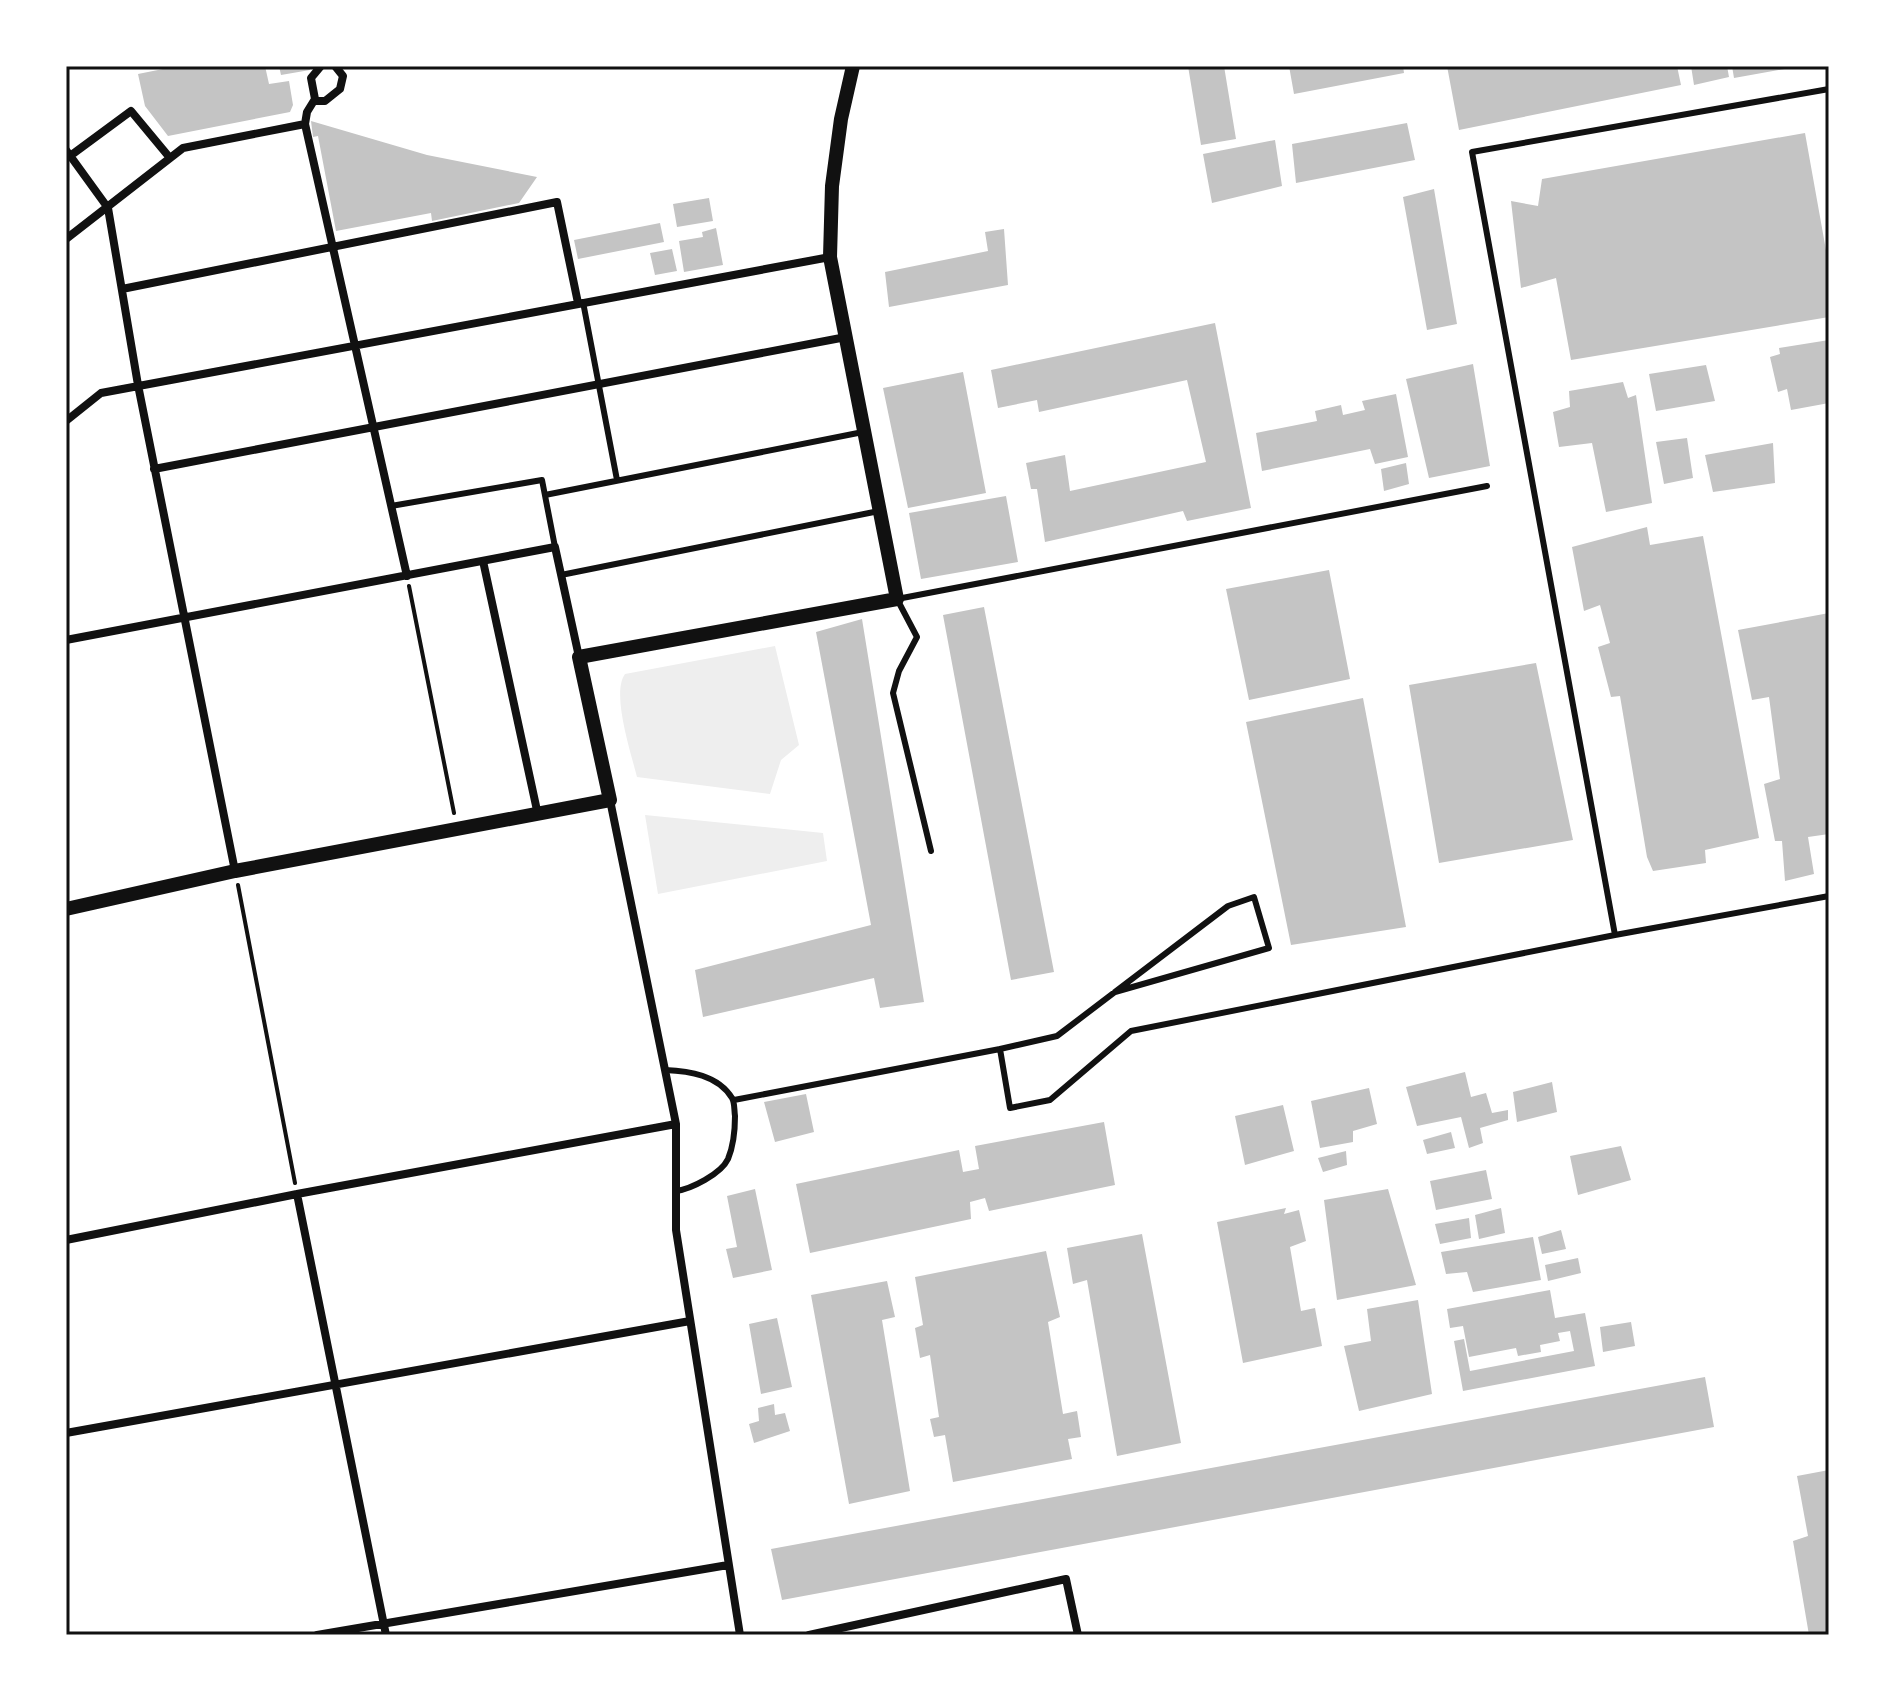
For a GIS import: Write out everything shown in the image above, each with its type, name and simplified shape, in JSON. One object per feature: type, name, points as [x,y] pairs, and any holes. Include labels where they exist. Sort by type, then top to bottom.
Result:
[{"type":"street","points":[[321,66],[311,78],[314,101],[307,112],[305,124],[407,576]]},
{"type":"street","points":[[314,101],[325,101],[340,89],[343,76],[335,66]]},
{"type":"street","points":[[579,657],[897,599],[830,257],[832,186],[841,119],[853,66]]},
{"type":"street","points":[[170,158],[131,111],[68,153],[108,208],[154,469],[235,871]]},
{"type":"street","points":[[66,239],[183,148],[305,124]]},
{"type":"street","points":[[122,289],[557,202],[580,303]]},
{"type":"street","points":[[66,421],[101,393],[138,385],[830,257]]},
{"type":"street","points":[[154,469],[846,337]]},
{"type":"street","points":[[66,640],[555,547],[676,1124],[676,1230],[740,1635]]},
{"type":"street","points":[[483,561],[538,815]]},
{"type":"street","points":[[66,909],[235,871],[610,800]]},
{"type":"street","points":[[66,1240],[676,1124]]},
{"type":"street","points":[[297,1194],[386,1635]]},
{"type":"street","points":[[66,1433],[690,1321]]},
{"type":"street","points":[[317,1635],[728,1565]]},
{"type":"street","points":[[809,1635],[1066,1579],[1078,1635]]},
{"type":"lane","points":[[1615,935],[1472,152],[1829,89]]},
{"type":"lane","points":[[580,303],[617,480]]},
{"type":"lane","points":[[545,495],[866,431]]},
{"type":"lane","points":[[391,506],[542,480],[555,547]]},
{"type":"lane","points":[[931,851],[893,693],[899,671],[917,637],[897,599],[1487,486]]},
{"type":"lane","points":[[561,575],[881,511]]},
{"type":"lane","points":[[1000,1049],[1010,1108],[1050,1100],[1131,1031],[1829,896]]},
{"type":"lane","points":[[734,1100],[1057,1036],[1228,906],[1254,897],[1269,948],[1115,992]]},
{"type":"lane","points":[[665,1070],[687,1071],[708,1078],[723,1087],[734,1100],[735,1127],[727,1162],[692,1189],[676,1191]]},
{"type":"path","points":[[407,576],[458,830]]},
{"type":"path","points":[[235,871],[297,1194]]},
{"type":"shaded area","points":[[775,646],[799,745],[781,760],[770,794],[637,777],[621,709],[621,683],[625,674]]},
{"type":"shaded area","points":[[645,815],[823,833],[827,861],[658,894]]},
{"type":"building","points":[[178,66],[265,66],[269,84],[289,81],[293,105],[290,112],[168,136],[145,106],[138,74]]},
{"type":"building","points":[[279,66],[309,66],[310,70],[281,75]]},
{"type":"building","points":[[1188,66],[1224,66],[1236,139],[1201,145]]},
{"type":"building","points":[[1289,66],[1403,66],[1404,73],[1294,94]]},
{"type":"building","points":[[1447,66],[1677,66],[1681,85],[1459,130]]},
{"type":"building","points":[[1691,66],[1727,66],[1729,77],[1694,85]]},
{"type":"building","points":[[1732,66],[1790,66],[1790,68],[1734,78]]},
{"type":"building","points":[[311,121],[427,155],[537,177],[519,203],[432,221],[431,213],[336,231],[318,136],[313,137]]},
{"type":"building","points":[[1407,123],[1415,160],[1296,183],[1292,144]]},
{"type":"building","points":[[1805,133],[1829,267],[1829,317],[1571,360],[1556,278],[1521,288],[1511,201],[1538,206],[1542,179]]},
{"type":"building","points":[[1275,140],[1282,186],[1212,203],[1203,154]]},
{"type":"building","points":[[1434,189],[1457,324],[1427,330],[1403,197]]},
{"type":"building","points":[[709,198],[713,221],[677,227],[673,204]]},
{"type":"building","points":[[660,223],[664,242],[578,259],[574,240]]},
{"type":"building","points":[[716,228],[723,265],[684,272],[679,241],[703,237],[702,232]]},
{"type":"building","points":[[1004,229],[1008,285],[889,307],[885,272],[988,251],[985,232]]},
{"type":"building","points":[[672,249],[677,271],[655,275],[650,253]]},
{"type":"building","points":[[1215,323],[1251,508],[1187,521],[1183,511],[1045,542],[1037,489],[1031,489],[1026,463],[1065,455],[1070,491],[1206,462],[1187,380],[1039,412],[1037,400],[998,408],[991,370]]},
{"type":"building","points":[[1829,340],[1829,403],[1791,410],[1787,389],[1778,392],[1770,357],[1780,354],[1779,348]]},
{"type":"building","points":[[1473,364],[1490,466],[1429,478],[1406,379]]},
{"type":"building","points":[[1706,365],[1715,401],[1656,411],[1649,374]]},
{"type":"building","points":[[963,372],[986,493],[908,508],[883,388]]},
{"type":"building","points":[[1623,382],[1628,398],[1636,395],[1652,503],[1606,512],[1592,443],[1559,447],[1553,412],[1570,407],[1569,391]]},
{"type":"building","points":[[1396,394],[1408,457],[1375,464],[1370,449],[1262,471],[1256,433],[1317,421],[1315,411],[1341,405],[1343,415],[1365,410],[1362,401]]},
{"type":"building","points":[[1687,438],[1693,478],[1664,484],[1656,442]]},
{"type":"building","points":[[1773,443],[1775,483],[1713,492],[1705,455]]},
{"type":"building","points":[[1406,463],[1409,484],[1384,491],[1381,469]]},
{"type":"building","points":[[1006,496],[1018,562],[921,579],[909,513]]},
{"type":"building","points":[[1647,527],[1650,545],[1703,536],[1759,838],[1705,850],[1706,863],[1653,871],[1647,857],[1620,696],[1611,697],[1598,647],[1610,643],[1600,605],[1584,611],[1572,547]]},
{"type":"building","points":[[1329,570],[1350,679],[1249,700],[1226,589]]},
{"type":"building","points":[[984,607],[1054,972],[1011,980],[943,615]]},
{"type":"building","points":[[1829,613],[1829,834],[1808,837],[1814,874],[1785,881],[1782,841],[1775,841],[1764,784],[1780,779],[1769,697],[1752,700],[1738,630]]},
{"type":"building","points":[[862,619],[924,1002],[880,1008],[874,978],[703,1017],[695,970],[871,925],[816,632]]},
{"type":"building","points":[[1536,663],[1573,840],[1439,863],[1409,685]]},
{"type":"building","points":[[1363,698],[1406,927],[1291,945],[1246,722]]},
{"type":"building","points":[[1465,1072],[1471,1097],[1486,1093],[1492,1113],[1508,1110],[1508,1120],[1480,1128],[1483,1143],[1469,1148],[1461,1117],[1417,1126],[1406,1087]]},
{"type":"building","points":[[1552,1082],[1557,1112],[1517,1122],[1513,1092]]},
{"type":"building","points":[[1369,1088],[1377,1124],[1353,1131],[1353,1142],[1320,1148],[1311,1101]]},
{"type":"building","points":[[806,1094],[814,1132],[775,1142],[764,1102]]},
{"type":"building","points":[[1283,1105],[1294,1151],[1245,1165],[1235,1116]]},
{"type":"building","points":[[1104,1122],[1115,1185],[989,1211],[985,1198],[970,1202],[971,1219],[810,1253],[796,1184],[959,1150],[963,1172],[979,1169],[975,1146]]},
{"type":"building","points":[[1451,1132],[1455,1148],[1427,1154],[1423,1140]]},
{"type":"building","points":[[1621,1146],[1631,1180],[1578,1195],[1570,1156]]},
{"type":"building","points":[[1346,1151],[1347,1165],[1323,1172],[1318,1158]]},
{"type":"building","points":[[1486,1170],[1492,1199],[1436,1210],[1430,1181]]},
{"type":"building","points":[[755,1189],[772,1270],[733,1278],[726,1249],[737,1247],[727,1196]]},
{"type":"building","points":[[1388,1189],[1416,1285],[1337,1300],[1324,1200]]},
{"type":"building","points":[[1286,1208],[1284,1214],[1299,1210],[1306,1241],[1290,1247],[1301,1311],[1315,1308],[1322,1346],[1243,1363],[1217,1222]]},
{"type":"building","points":[[1501,1208],[1505,1233],[1479,1239],[1475,1215]]},
{"type":"building","points":[[1469,1218],[1471,1238],[1440,1244],[1435,1224]]},
{"type":"building","points":[[1561,1230],[1566,1249],[1542,1254],[1538,1237]]},
{"type":"building","points":[[1142,1234],[1181,1443],[1117,1456],[1087,1280],[1073,1284],[1067,1248]]},
{"type":"building","points":[[1533,1237],[1541,1280],[1473,1292],[1467,1272],[1446,1274],[1441,1252]]},
{"type":"building","points":[[1046,1251],[1060,1317],[1048,1322],[1063,1414],[1077,1411],[1081,1437],[1068,1439],[1072,1459],[953,1482],[945,1435],[934,1437],[930,1419],[939,1417],[930,1355],[920,1358],[915,1328],[923,1325],[915,1277]]},
{"type":"building","points":[[1578,1258],[1581,1273],[1548,1281],[1545,1265]]},
{"type":"building","points":[[887,1281],[895,1317],[882,1320],[910,1491],[849,1504],[811,1295]]},
{"type":"building","points":[[1550,1290],[1555,1318],[1585,1313],[1595,1366],[1463,1391],[1454,1341],[1464,1339],[1470,1371],[1574,1351],[1570,1331],[1558,1333],[1560,1341],[1540,1345],[1541,1352],[1518,1356],[1516,1348],[1469,1357],[1463,1326],[1450,1328],[1447,1309]]},
{"type":"building","points":[[1418,1300],[1432,1394],[1359,1411],[1344,1346],[1371,1341],[1367,1309]]},
{"type":"building","points":[[777,1318],[792,1387],[761,1394],[749,1324]]},
{"type":"building","points":[[1631,1322],[1635,1346],[1603,1352],[1600,1327]]},
{"type":"building","points":[[1705,1377],[1714,1427],[782,1600],[771,1549]]},
{"type":"building","points":[[774,1404],[775,1415],[785,1413],[790,1431],[754,1443],[749,1424],[759,1421],[758,1408]]},
{"type":"building","points":[[1829,1470],[1829,1635],[1809,1635],[1793,1541],[1808,1536],[1797,1476]]}]
